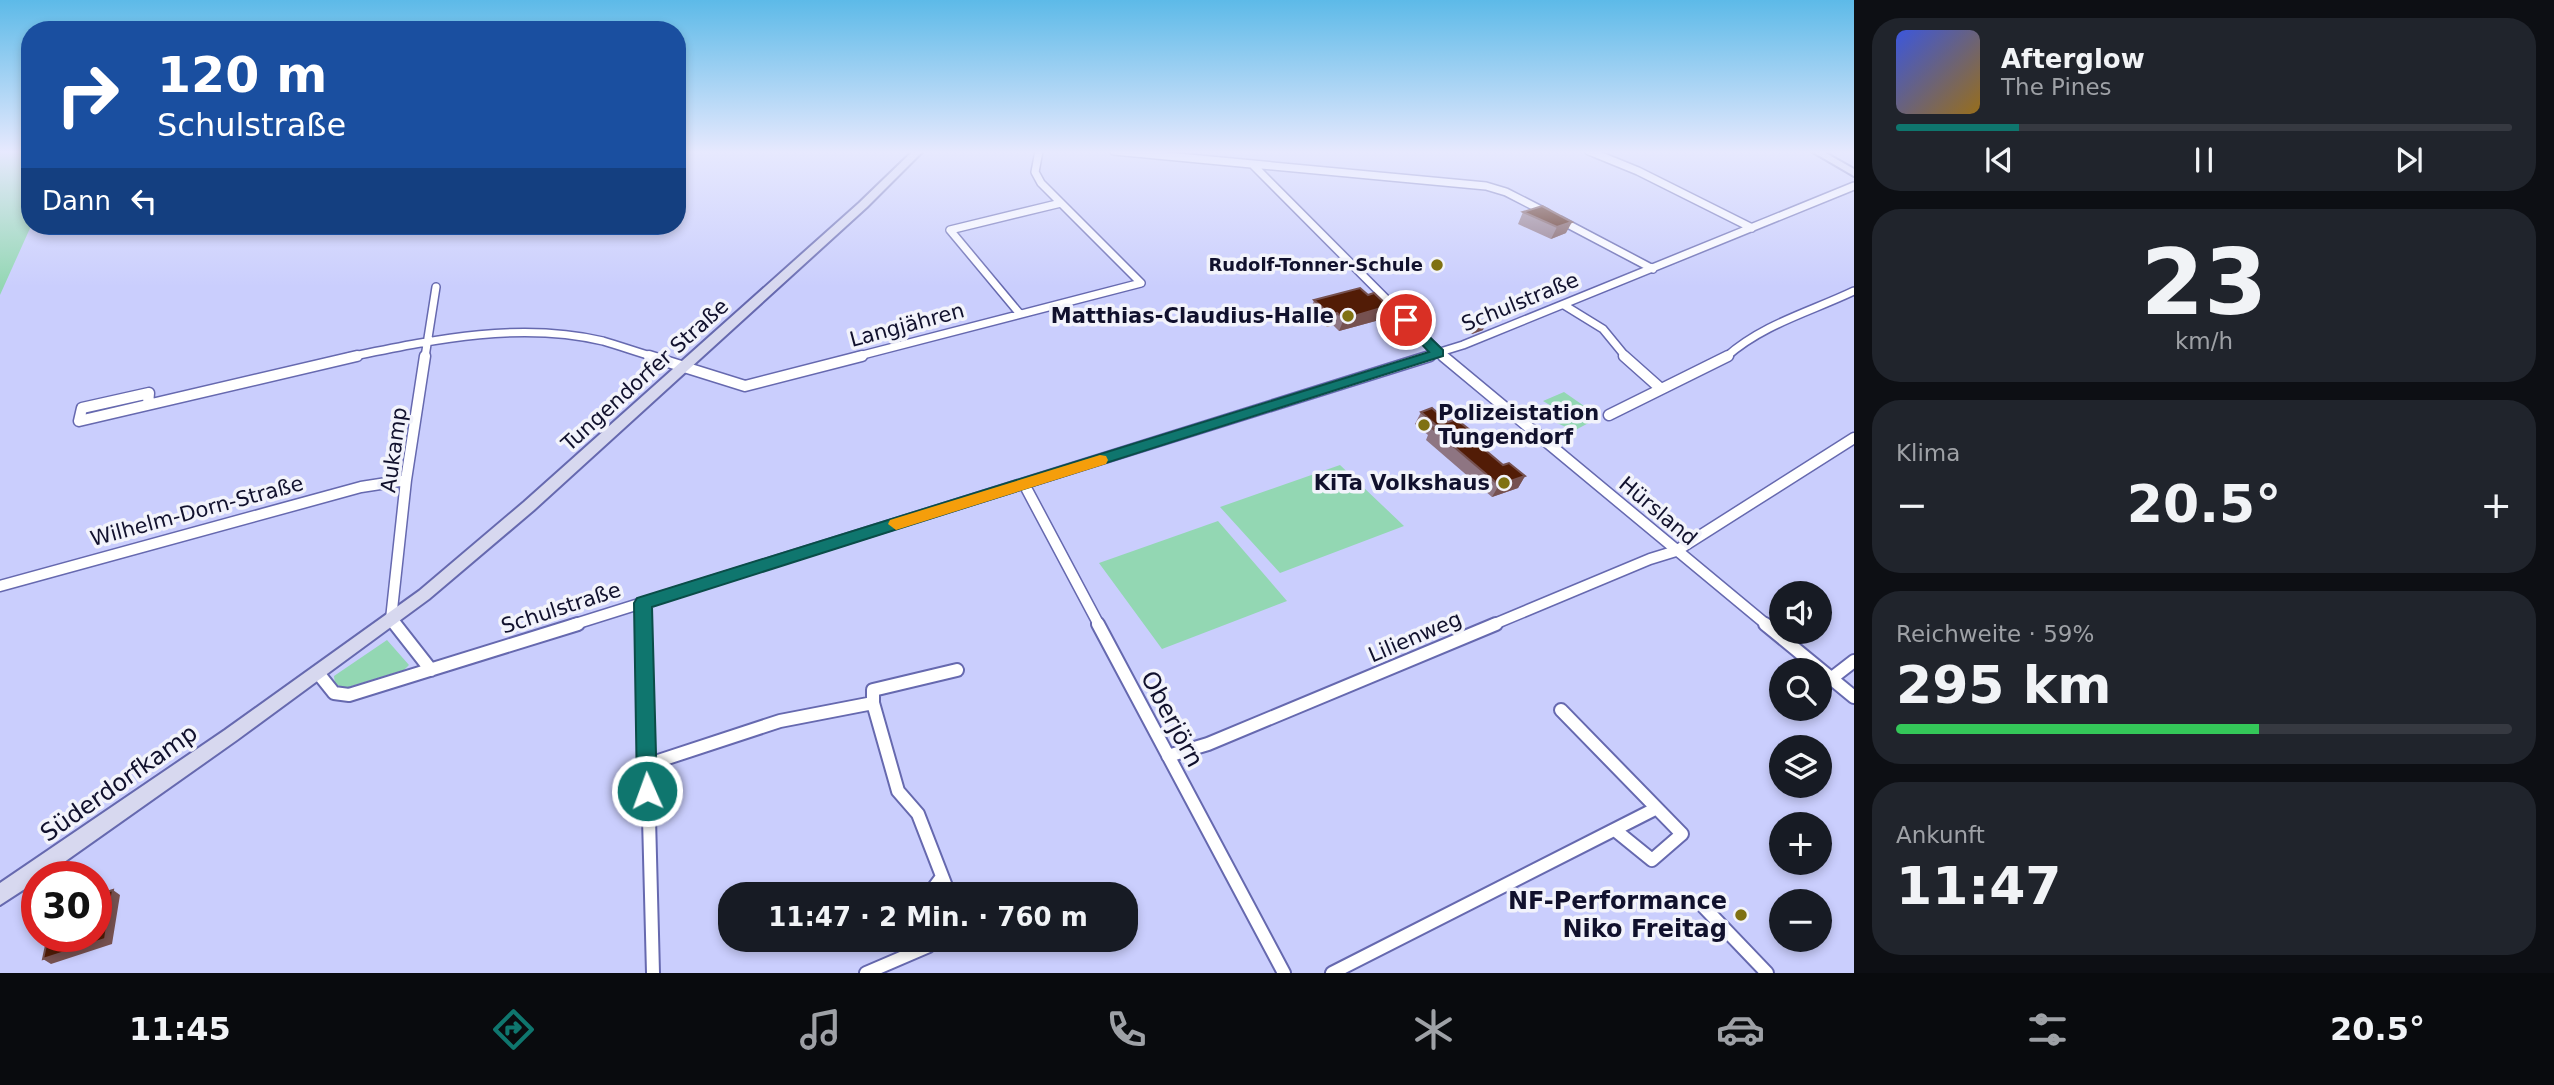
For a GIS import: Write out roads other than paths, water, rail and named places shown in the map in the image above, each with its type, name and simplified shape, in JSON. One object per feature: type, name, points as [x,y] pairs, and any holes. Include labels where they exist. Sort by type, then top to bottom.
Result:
[{"type":"main road","name":"Tungendorfer Straße","points":[[318,673],[391,619],[493,537],[872,196]]},
{"type":"main road","name":"Süderdorfkamp","points":[[0,895],[318,673]]},
{"type":"street","points":[[1054,196],[1061,203]]},
{"type":"street","name":"Hürsland","points":[[1284,196],[1438,353],[1807,658]]},
{"type":"street","points":[[1514,196],[1653,269]]},
{"type":"street","points":[[1689,196],[1752,228]]},
{"type":"street","name":"Schulstraße","points":[[318,673],[334,693],[349,695],[1024,484],[1438,353],[1564,305],[1829,196]]},
{"type":"street","name":"Langjähren","points":[[148,404],[149,393],[82,408],[79,421],[428,341],[483,334],[565,335],[603,341],[745,386],[1141,283],[1061,203]]},
{"type":"street","points":[[1020,314],[950,230],[1061,203]]},
{"type":"street","name":"Aukamp","points":[[391,619],[406,480],[436,287]]},
{"type":"street","points":[[1609,415],[1727,357],[1735,346],[1794,316],[1829,304],[1854,291]]},
{"type":"street","points":[[1564,305],[1603,329],[1626,358],[1660,388]]},
{"type":"street","name":"Lilienweg","points":[[1168,756],[1209,744],[1650,559],[1676,551],[1854,438]]},
{"type":"street","name":"Wilhelm-Dorn-Straße","points":[[0,586],[361,487],[406,480]]},
{"type":"street","name":"Oberjörn","points":[[1024,484],[1284,973]]},
{"type":"street","points":[[643,603],[653,973]]},
{"type":"street","points":[[391,619],[431,670]]},
{"type":"street","points":[[1832,678],[1854,660]]},
{"type":"street","points":[[943,882],[918,814],[898,791],[873,703],[873,690],[957,670]]},
{"type":"street","name":"Hürsland","points":[[1832,678],[1854,697]]},
{"type":"street","points":[[646,765],[780,721],[873,703]]},
{"type":"street","points":[[1561,710],[1682,834],[1651,860],[1615,830]]},
{"type":"street","points":[[1332,973],[1656,809]]},
{"type":"street","points":[[938,882],[941,878]]},
{"type":"street","points":[[1700,903],[1767,973]]},
{"type":"street","points":[[866,973],[915,952]]},
{"type":"place","name":"Rudolf-Tonner-Schule","points":[[1437,265]]},
{"type":"place","name":"Matthias-Claudius-Halle","points":[[1348,316]]},
{"type":"place","name":"Polizeistation Tungendorf","points":[[1424,425]]},
{"type":"place","name":"KiTa Volkshaus","points":[[1504,483]]},
{"type":"place","name":"NF-Performance Niko Freitag","points":[[1741,915]]}]
